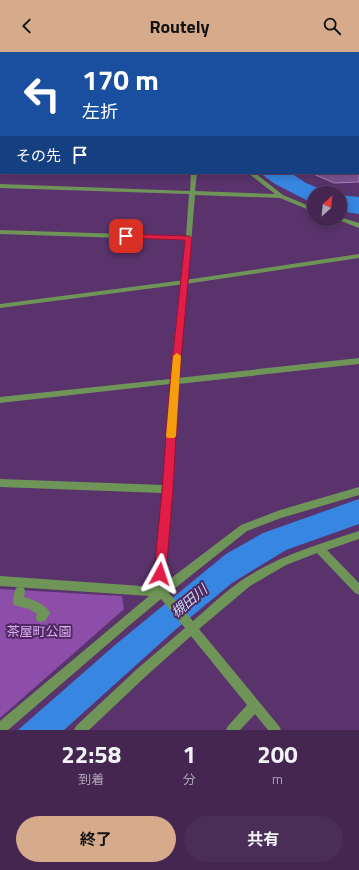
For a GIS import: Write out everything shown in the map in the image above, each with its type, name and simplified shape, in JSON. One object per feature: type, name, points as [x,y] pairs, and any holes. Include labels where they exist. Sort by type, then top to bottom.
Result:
[{"type":"street","points":[[194,174],[185,282],[174,382],[160,574],[162,592],[275,730]]},
{"type":"street","points":[[252,174],[281,196],[307,207]]},
{"type":"street","points":[[0,186],[281,196]]},
{"type":"street","points":[[347,221],[359,226]]},
{"type":"street","points":[[0,232],[189,238]]},
{"type":"street","points":[[0,306],[185,282],[359,256]]},
{"type":"street","points":[[0,400],[359,361]]},
{"type":"street","points":[[0,483],[167,490]]},
{"type":"street","points":[[0,728],[127,620],[244,528],[280,514],[359,491]]},
{"type":"street","points":[[80,730],[141,673],[220,604],[246,584],[283,562],[359,535]]},
{"type":"street","points":[[319,548],[359,590]]},
{"type":"street","points":[[0,581],[162,592]]},
{"type":"street","points":[[20,591],[18,601],[40,609],[45,613],[42,617]]},
{"type":"street","points":[[232,730],[255,706]]},
{"type":"green space","name":"茶屋町公園","points":[[0,589],[122,596],[124,609],[0,718]]},
{"type":"water","points":[[261,174],[292,174],[313,186],[307,186],[307,200],[275,184]]},
{"type":"water","points":[[347,196],[359,197],[359,214],[347,212]]},
{"type":"water","name":"槻田川","points":[[359,499],[359,524],[286,550],[232,583],[175,630],[64,730],[18,730],[115,645],[226,554],[263,533]]},
{"type":"building","points":[[313,174],[359,174],[359,182],[334,183]]},
{"type":"slow traffic","points":[[171,436],[177,356]]},
{"type":"route","points":[[126,236],[189,238],[174,382],[160,574]]}]
